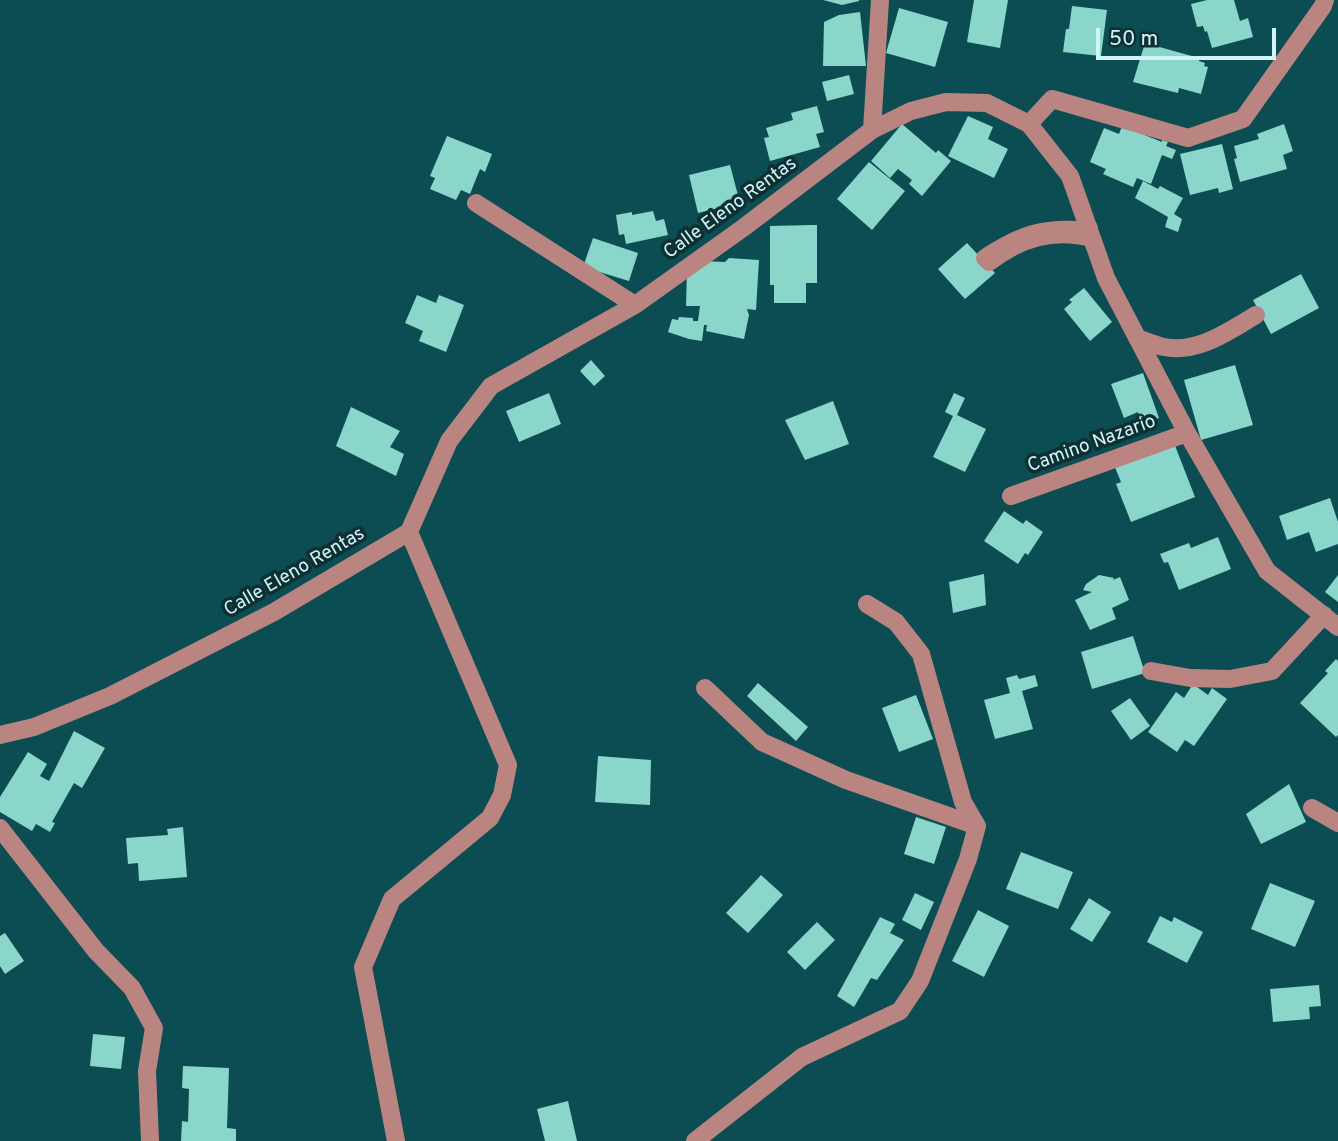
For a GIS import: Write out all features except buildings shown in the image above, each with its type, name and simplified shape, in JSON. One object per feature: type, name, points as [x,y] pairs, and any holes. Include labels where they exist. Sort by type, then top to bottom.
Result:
[{"type":"street","points":[[872,130],[880,0]]},
{"type":"street","points":[[1029,124],[1052,99],[1188,138],[1243,119],[1325,0]]},
{"type":"street","name":"Calle Eleno Rentas","points":[[0,735],[34,727],[110,696],[274,612],[409,532],[449,441],[491,386],[635,305],[743,228],[872,130],[911,111],[946,102],[987,103],[1029,124],[1070,176],[1106,278],[1187,433],[1267,571],[1331,621]]},
{"type":"street","points":[[476,204],[635,305]]},
{"type":"street","points":[[1053,229],[1090,233],[1030,238],[1008,248],[989,262],[985,258],[1005,244],[1028,234],[1053,229]]},
{"type":"street","points":[[1137,338],[1164,347],[1188,348],[1220,336],[1256,315]]},
{"type":"street","name":"Camino Nazario","points":[[1010,496],[1187,433]]},
{"type":"street","points":[[396,1141],[363,967],[392,899],[490,818],[502,794],[508,765],[409,532]]},
{"type":"street","points":[[695,1141],[802,1057],[900,1011],[919,981],[968,859],[977,826],[963,802],[921,654],[896,622],[867,604]]},
{"type":"street","points":[[1150,671],[1190,678],[1230,679],[1272,671],[1331,621]]},
{"type":"street","points":[[705,688],[762,742],[846,780],[977,826]]},
{"type":"street","points":[[1312,808],[1338,822]]},
{"type":"street","points":[[0,828],[96,951],[132,988],[154,1028],[147,1071],[150,1141]]}]
